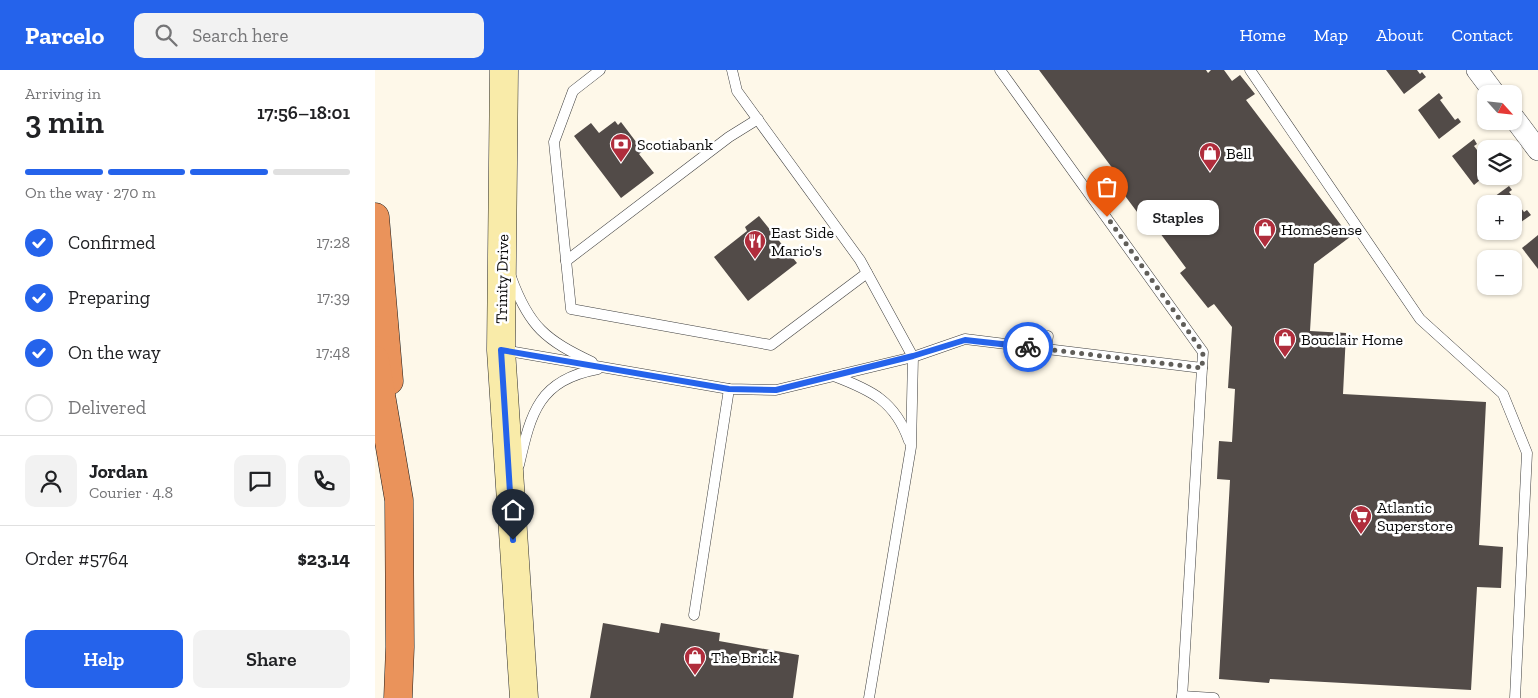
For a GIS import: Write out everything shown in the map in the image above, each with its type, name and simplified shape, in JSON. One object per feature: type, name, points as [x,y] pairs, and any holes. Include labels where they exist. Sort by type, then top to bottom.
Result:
[{"type":"highway","points":[[375,217],[399,500],[400,647],[398,698]]},
{"type":"highway","points":[[375,360],[399,500]]},
{"type":"street","points":[[1477,70],[1488,85]]},
{"type":"street","name":"Trinity Drive","points":[[509,73],[502,255],[501,350],[523,698]]},
{"type":"street","points":[[1523,130],[1538,150]]},
{"type":"lane","points":[[600,70],[573,91],[554,142],[571,309],[771,345],[867,273]]},
{"type":"lane","points":[[732,70],[737,91],[860,260],[913,356],[911,447],[869,698]]},
{"type":"lane","points":[[1001,70],[1203,352],[1182,697],[1214,698]]},
{"type":"lane","points":[[1250,70],[1420,319],[1503,394],[1527,453],[1515,698]]},
{"type":"lane","points":[[566,260],[729,137],[758,120]]},
{"type":"lane","points":[[502,255],[526,313],[542,333],[560,346],[605,368]]},
{"type":"lane","points":[[1047,349],[1048,336]]},
{"type":"lane","points":[[501,350],[729,389],[776,390],[913,356],[965,340],[1202,368]]},
{"type":"lane","points":[[511,500],[524,442],[540,402],[550,389],[562,380],[579,372],[605,368]]},
{"type":"lane","points":[[834,376],[864,388],[883,400],[895,412],[904,426],[911,447]]},
{"type":"lane","points":[[694,615],[729,389]]},
{"type":"building","points":[[1039,70],[1206,70],[1208,73],[1211,70],[1224,70],[1232,81],[1240,75],[1255,94],[1246,100],[1350,237],[1314,264],[1310,331],[1346,333],[1343,394],[1486,402],[1479,545],[1503,547],[1501,588],[1477,587],[1471,690],[1270,679],[1269,683],[1219,679],[1230,480],[1217,479],[1219,441],[1232,442],[1235,389],[1228,388],[1232,327],[1214,304],[1208,308],[1180,273],[1186,268],[1154,225],[1149,228],[1111,177],[1116,173]]},
{"type":"building","points":[[1386,70],[1417,70],[1426,77],[1404,94]]},
{"type":"building","points":[[1439,93],[1443,98],[1440,100],[1455,120],[1458,118],[1461,122],[1439,139],[1418,110]]},
{"type":"building","name":"Scotiabank","points":[[615,121],[618,125],[621,122],[643,151],[639,154],[654,173],[621,198],[574,136],[591,123],[599,133]]},
{"type":"building","points":[[1474,139],[1477,144],[1474,146],[1477,150],[1477,182],[1474,185],[1452,156]]},
{"type":"building","points":[[1509,186],[1512,190],[1509,192],[1511,195],[1497,195]]},
{"type":"building","points":[[1522,209],[1524,212],[1527,210],[1531,215],[1522,221]]},
{"type":"building","name":"East Side Mario's","points":[[759,216],[797,263],[748,301],[714,257],[747,231],[745,227]]},
{"type":"building","points":[[1538,235],[1538,269],[1522,248]]},
{"type":"building","name":"The Brick","points":[[603,623],[659,633],[661,623],[720,633],[719,641],[799,655],[793,698],[590,698]]},
{"type":"way so far","points":[[1028,347],[1202,368],[1203,352],[1107,217]]},
{"type":"place","name":"Scotiabank","points":[[621,163]]},
{"type":"place","name":"Bell","points":[[1210,172]]},
{"type":"place","name":"Staples","points":[[1107,217]]},
{"type":"place","name":"HomeSense","points":[[1265,248]]},
{"type":"place","name":"East Side Mario's","points":[[755,260]]},
{"type":"place","name":"Bouclair Home","points":[[1285,358]]},
{"type":"place","name":"Atlantic Superstore","points":[[1361,535]]},
{"type":"place","name":"The Brick","points":[[695,676]]},
{"type":"route","points":[[513,540],[501,350],[729,389],[776,390],[913,356],[965,340],[1028,347]]}]
